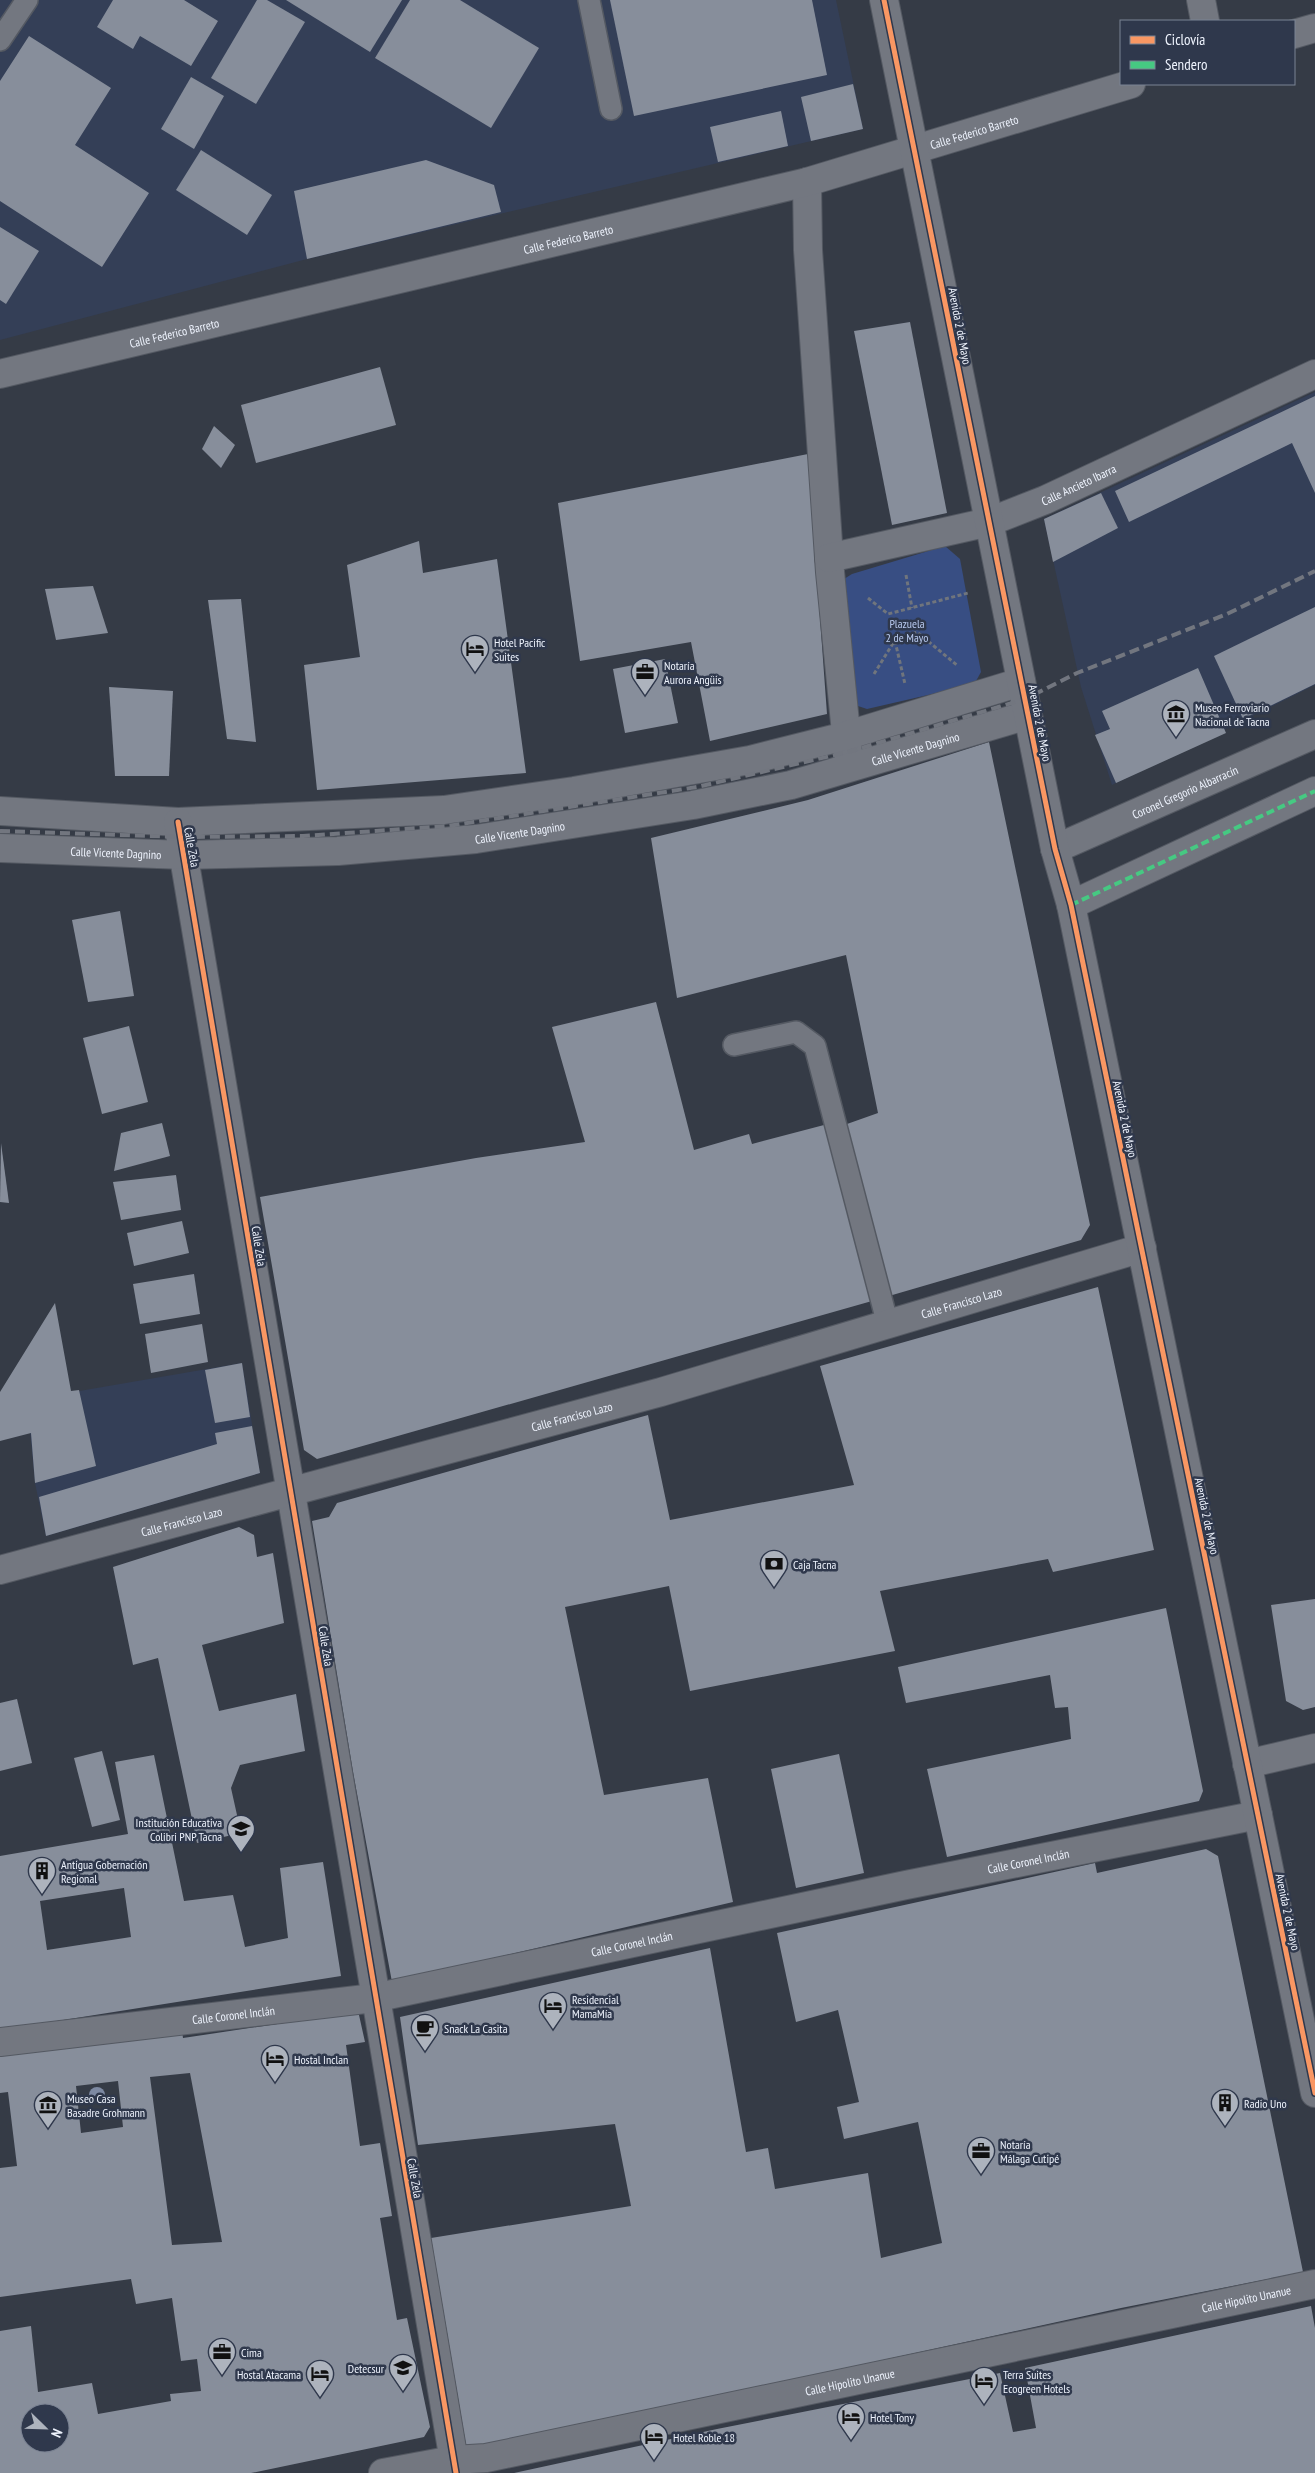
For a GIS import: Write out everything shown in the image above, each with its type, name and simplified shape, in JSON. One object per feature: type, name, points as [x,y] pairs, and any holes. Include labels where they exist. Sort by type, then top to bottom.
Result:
[{"type":"street","name":"Avenida 2 de Mayo","points":[[884,0],[1055,849],[1071,905],[1315,2093]]},
{"type":"street","points":[[1201,0],[1205,20]]},
{"type":"street","points":[[1295,34],[1315,28]]},
{"type":"street","name":"Calle Federico Barreto","points":[[0,374],[807,182],[1128,85]]},
{"type":"street","points":[[807,182],[808,250],[830,565],[844,728],[853,768]]},
{"type":"street","name":"Calle Ancieto Ibarra","points":[[830,565],[989,522],[1045,500],[1315,374]]},
{"type":"street","points":[[0,811],[178,822],[444,810],[574,791],[750,760],[844,728],[914,715],[1021,682]]},
{"type":"street","name":"Calle Vicente Dagnino","points":[[0,848],[184,855],[338,851],[476,838],[694,805],[791,784],[853,768],[1028,715]]},
{"type":"street","name":"Coronel Gregorio Albarracín","points":[[1055,849],[1315,734]]},
{"type":"street","points":[[1071,905],[1315,791]]},
{"type":"street","name":"Calle Zela","points":[[178,822],[454,2467]]},
{"type":"street","name":"Calle Francisco Lazo","points":[[0,1570],[661,1392],[1142,1248]]},
{"type":"street","points":[[1248,1764],[1315,1748]]},
{"type":"street","name":"Calle Coronel Inclán","points":[[0,2042],[374,1998],[906,1885],[1258,1815]]},
{"type":"street","name":"Calle Hipolito Unanue","points":[[383,2473],[454,2467],[486,2458],[1315,2284]]},
{"type":"lane","points":[[0,40],[27,0]]},
{"type":"lane","points":[[589,0],[611,108]]},
{"type":"lane","points":[[734,1045],[796,1032],[815,1046],[888,1325]]},
{"type":"path","points":[[830,565],[844,579],[888,614],[1002,583]]},
{"type":"path","points":[[844,728],[855,705],[895,640],[917,632],[989,692]]},
{"type":"path","points":[[895,640],[914,715]]},
{"type":"shaded area","points":[[0,0],[836,0],[863,129],[307,259],[0,340]]},
{"type":"shaded area","points":[[1315,392],[1315,685],[1112,785],[1081,687],[1044,519]]},
{"type":"shaded area","points":[[242,1363],[260,1473],[46,1536],[35,1483],[27,1400]]},
{"type":"green space","name":"Plazuela 2 de Mayo","points":[[945,546],[960,559],[981,672],[976,681],[967,686],[867,709],[855,705],[844,579],[852,574]]},
{"type":"building","points":[[113,0],[184,0],[218,21],[191,66],[140,36],[133,49],[97,27]]},
{"type":"building","points":[[257,0],[267,0],[305,22],[256,104],[211,78]]},
{"type":"building","points":[[286,0],[402,0],[370,52]]},
{"type":"building","points":[[410,0],[460,0],[539,48],[491,128],[375,58]]},
{"type":"building","points":[[610,0],[812,0],[827,75],[634,116]]},
{"type":"building","points":[[29,36],[111,88],[75,145],[149,193],[102,267],[0,201],[0,81]]},
{"type":"building","points":[[191,77],[224,96],[194,149],[161,129]]},
{"type":"building","points":[[853,84],[863,129],[811,141],[801,97]]},
{"type":"building","points":[[781,111],[788,146],[718,162],[710,127]]},
{"type":"building","points":[[201,150],[272,195],[247,235],[176,190]]},
{"type":"building","points":[[426,160],[494,185],[501,212],[307,259],[294,191]]},
{"type":"building","points":[[0,227],[39,251],[6,304],[0,300]]},
{"type":"building","points":[[910,322],[947,513],[892,525],[854,331]]},
{"type":"building","points":[[380,367],[396,425],[256,463],[241,405]]},
{"type":"building","points":[[1315,396],[1315,493],[1292,443],[1129,522],[1115,491]]},
{"type":"building","points":[[214,426],[235,445],[221,468],[202,449]]},
{"type":"building","points":[[808,454],[827,714],[710,741],[691,642],[580,661],[558,503]]},
{"type":"building","points":[[1101,493],[1118,528],[1053,562],[1044,519]]},
{"type":"building","points":[[419,541],[423,573],[497,559],[526,773],[317,790],[304,665],[360,657],[347,565]]},
{"type":"building","points":[[93,586],[108,633],[56,640],[45,589]]},
{"type":"building","points":[[241,599],[256,742],[227,739],[208,600]]},
{"type":"building","points":[[1315,607],[1315,684],[1243,719],[1214,656]]},
{"type":"building","name":"Notaría Aurora Angüis","points":[[665,659],[678,723],[625,733],[613,669]]},
{"type":"building","points":[[1198,668],[1226,733],[1116,783],[1095,735],[1110,729],[1102,711]]},
{"type":"building","points":[[109,687],[173,691],[169,776],[115,776]]},
{"type":"building","points":[[989,742],[1090,1225],[1081,1240],[889,1296],[847,1124],[878,1113],[846,955],[677,998],[651,838],[808,800]]},
{"type":"building","points":[[120,911],[134,996],[88,1002],[72,920]]},
{"type":"building","points":[[656,1002],[694,1150],[749,1134],[752,1144],[824,1125],[872,1301],[317,1459],[304,1450],[260,1197],[476,1158],[585,1142],[552,1027]]},
{"type":"building","points":[[129,1026],[148,1102],[102,1114],[83,1038]]},
{"type":"building","points":[[162,1123],[170,1156],[114,1171],[121,1133]]},
{"type":"building","points":[[1,1143],[9,1203],[0,1202]]},
{"type":"building","points":[[176,1175],[181,1210],[121,1220],[113,1182]]},
{"type":"building","points":[[182,1221],[189,1253],[134,1266],[127,1233]]},
{"type":"building","points":[[194,1274],[200,1314],[140,1324],[133,1284]]},
{"type":"building","points":[[1098,1287],[1154,1550],[1053,1572],[1048,1559],[880,1591],[895,1651],[690,1691],[669,1586],[565,1607],[604,1795],[708,1778],[733,1902],[392,1982],[353,1772],[312,1521],[329,1517],[337,1503],[648,1415],[670,1520],[854,1485],[820,1366]]},
{"type":"building","points":[[55,1303],[71,1391],[79,1390],[96,1466],[35,1483],[31,1433],[0,1441],[0,1392]]},
{"type":"building","points":[[202,1324],[208,1362],[151,1373],[145,1334]]},
{"type":"building","points":[[242,1363],[250,1417],[215,1423],[205,1370]]},
{"type":"building","points":[[252,1426],[260,1473],[46,1536],[39,1497],[217,1444],[215,1433]]},
{"type":"building","points":[[239,1527],[254,1535],[257,1557],[273,1553],[284,1623],[202,1645],[219,1711],[296,1694],[305,1751],[240,1765],[231,1788],[241,1833],[197,1843],[158,1658],[133,1665],[113,1567]]},
{"type":"building","points":[[1315,1599],[1315,1707],[1303,1710],[1286,1701],[1271,1605]]},
{"type":"building","points":[[1166,1608],[1203,1791],[1199,1801],[947,1857],[927,1769],[1071,1739],[1068,1707],[1055,1708],[1050,1675],[906,1703],[898,1667]]},
{"type":"building","points":[[17,1699],[32,1763],[0,1771],[0,1703]]},
{"type":"building","points":[[102,1751],[120,1820],[92,1827],[74,1758]]},
{"type":"building","points":[[839,1754],[864,1873],[796,1888],[771,1769]]},
{"type":"building","name":"Antigua Gobernación Regional","points":[[154,1755],[184,1901],[233,1895],[245,1947],[288,1938],[280,1868],[323,1862],[341,1976],[0,2030],[0,1856],[128,1834],[115,1762]],"holes":[[[124,1888],[131,1937],[47,1950],[40,1901]]]},
{"type":"building","points":[[1206,1849],[1218,1856],[1303,2272],[1121,2308],[467,2451],[431,2238],[631,2206],[615,2124],[418,2145],[400,2017],[710,1948],[746,2152],[768,2148],[775,2189],[868,2173],[881,2258],[942,2243],[918,2122],[844,2139],[837,2107],[859,2102],[838,2010],[796,2022],[777,1933],[1095,1863],[1097,1873]]},
{"type":"building","points":[[357,2006],[365,2042],[346,2045],[360,2146],[380,2143],[392,2216],[380,2218],[397,2320],[407,2318],[430,2427],[424,2437],[251,2473],[0,2473],[0,2331],[31,2326],[38,2392],[92,2383],[98,2414],[171,2401],[170,2394],[201,2391],[197,2359],[181,2361],[172,2298],[136,2304],[131,2279],[0,2297],[0,2168],[17,2166],[8,2092],[0,2093],[0,2056],[182,2031],[183,2038],[297,2021],[295,2016]],"holes":[[[190,2073],[222,2242],[172,2245],[150,2077]],[[118,2081],[123,2127],[81,2133],[76,2086]]]},
{"type":"building","points":[[1311,2306],[1315,2328],[1315,2473],[514,2473],[717,2429],[1000,2373],[1013,2432],[1036,2428],[1025,2368]]},
{"type":"railway","points":[[0,831],[180,837],[303,836],[448,826],[697,787],[848,752],[1025,699],[1077,673],[1227,614],[1315,571]]},
{"type":"marked path","points":[[1071,905],[1315,791]]},
{"type":"cycle path","points":[[884,0],[1055,849],[1071,905],[1315,2093]]},
{"type":"cycle path","points":[[178,822],[456,2473]]},
{"type":"place","name":"Hotel Pacific Suites","points":[[475,673]]},
{"type":"place","name":"Notaría Aurora Angüis","points":[[645,696]]},
{"type":"place","name":"Museo Ferroviario Nacional de Tacna","points":[[1176,738]]},
{"type":"place","name":"Caja Tacna","points":[[774,1588]]},
{"type":"place","name":"Institución Educativa Colibri PNP Tacna","points":[[241,1853]]},
{"type":"place","name":"Antigua Gobernación Regional","points":[[42,1895]]},
{"type":"place","name":"Residencial MamaMía","points":[[553,2030]]},
{"type":"place","name":"Snack La Casita","points":[[425,2052]]},
{"type":"place","name":"Hostal Inclan","points":[[275,2083]]},
{"type":"place","name":"Radio Uno","points":[[1225,2127]]},
{"type":"place","name":"Museo Casa Basadre Grohmann","points":[[48,2129]]},
{"type":"place","name":"Notaría Málaga Cutipé","points":[[981,2175]]},
{"type":"place","name":"Cima","points":[[222,2376]]},
{"type":"place","name":"Detecsur","points":[[403,2392]]},
{"type":"place","name":"Hostal Atacama","points":[[320,2398]]},
{"type":"place","name":"Terra Suites Ecogreen Hotels","points":[[984,2405]]},
{"type":"place","name":"Hotel Tony","points":[[851,2441]]},
{"type":"place","name":"Hotel Roble 18","points":[[654,2461]]}]
